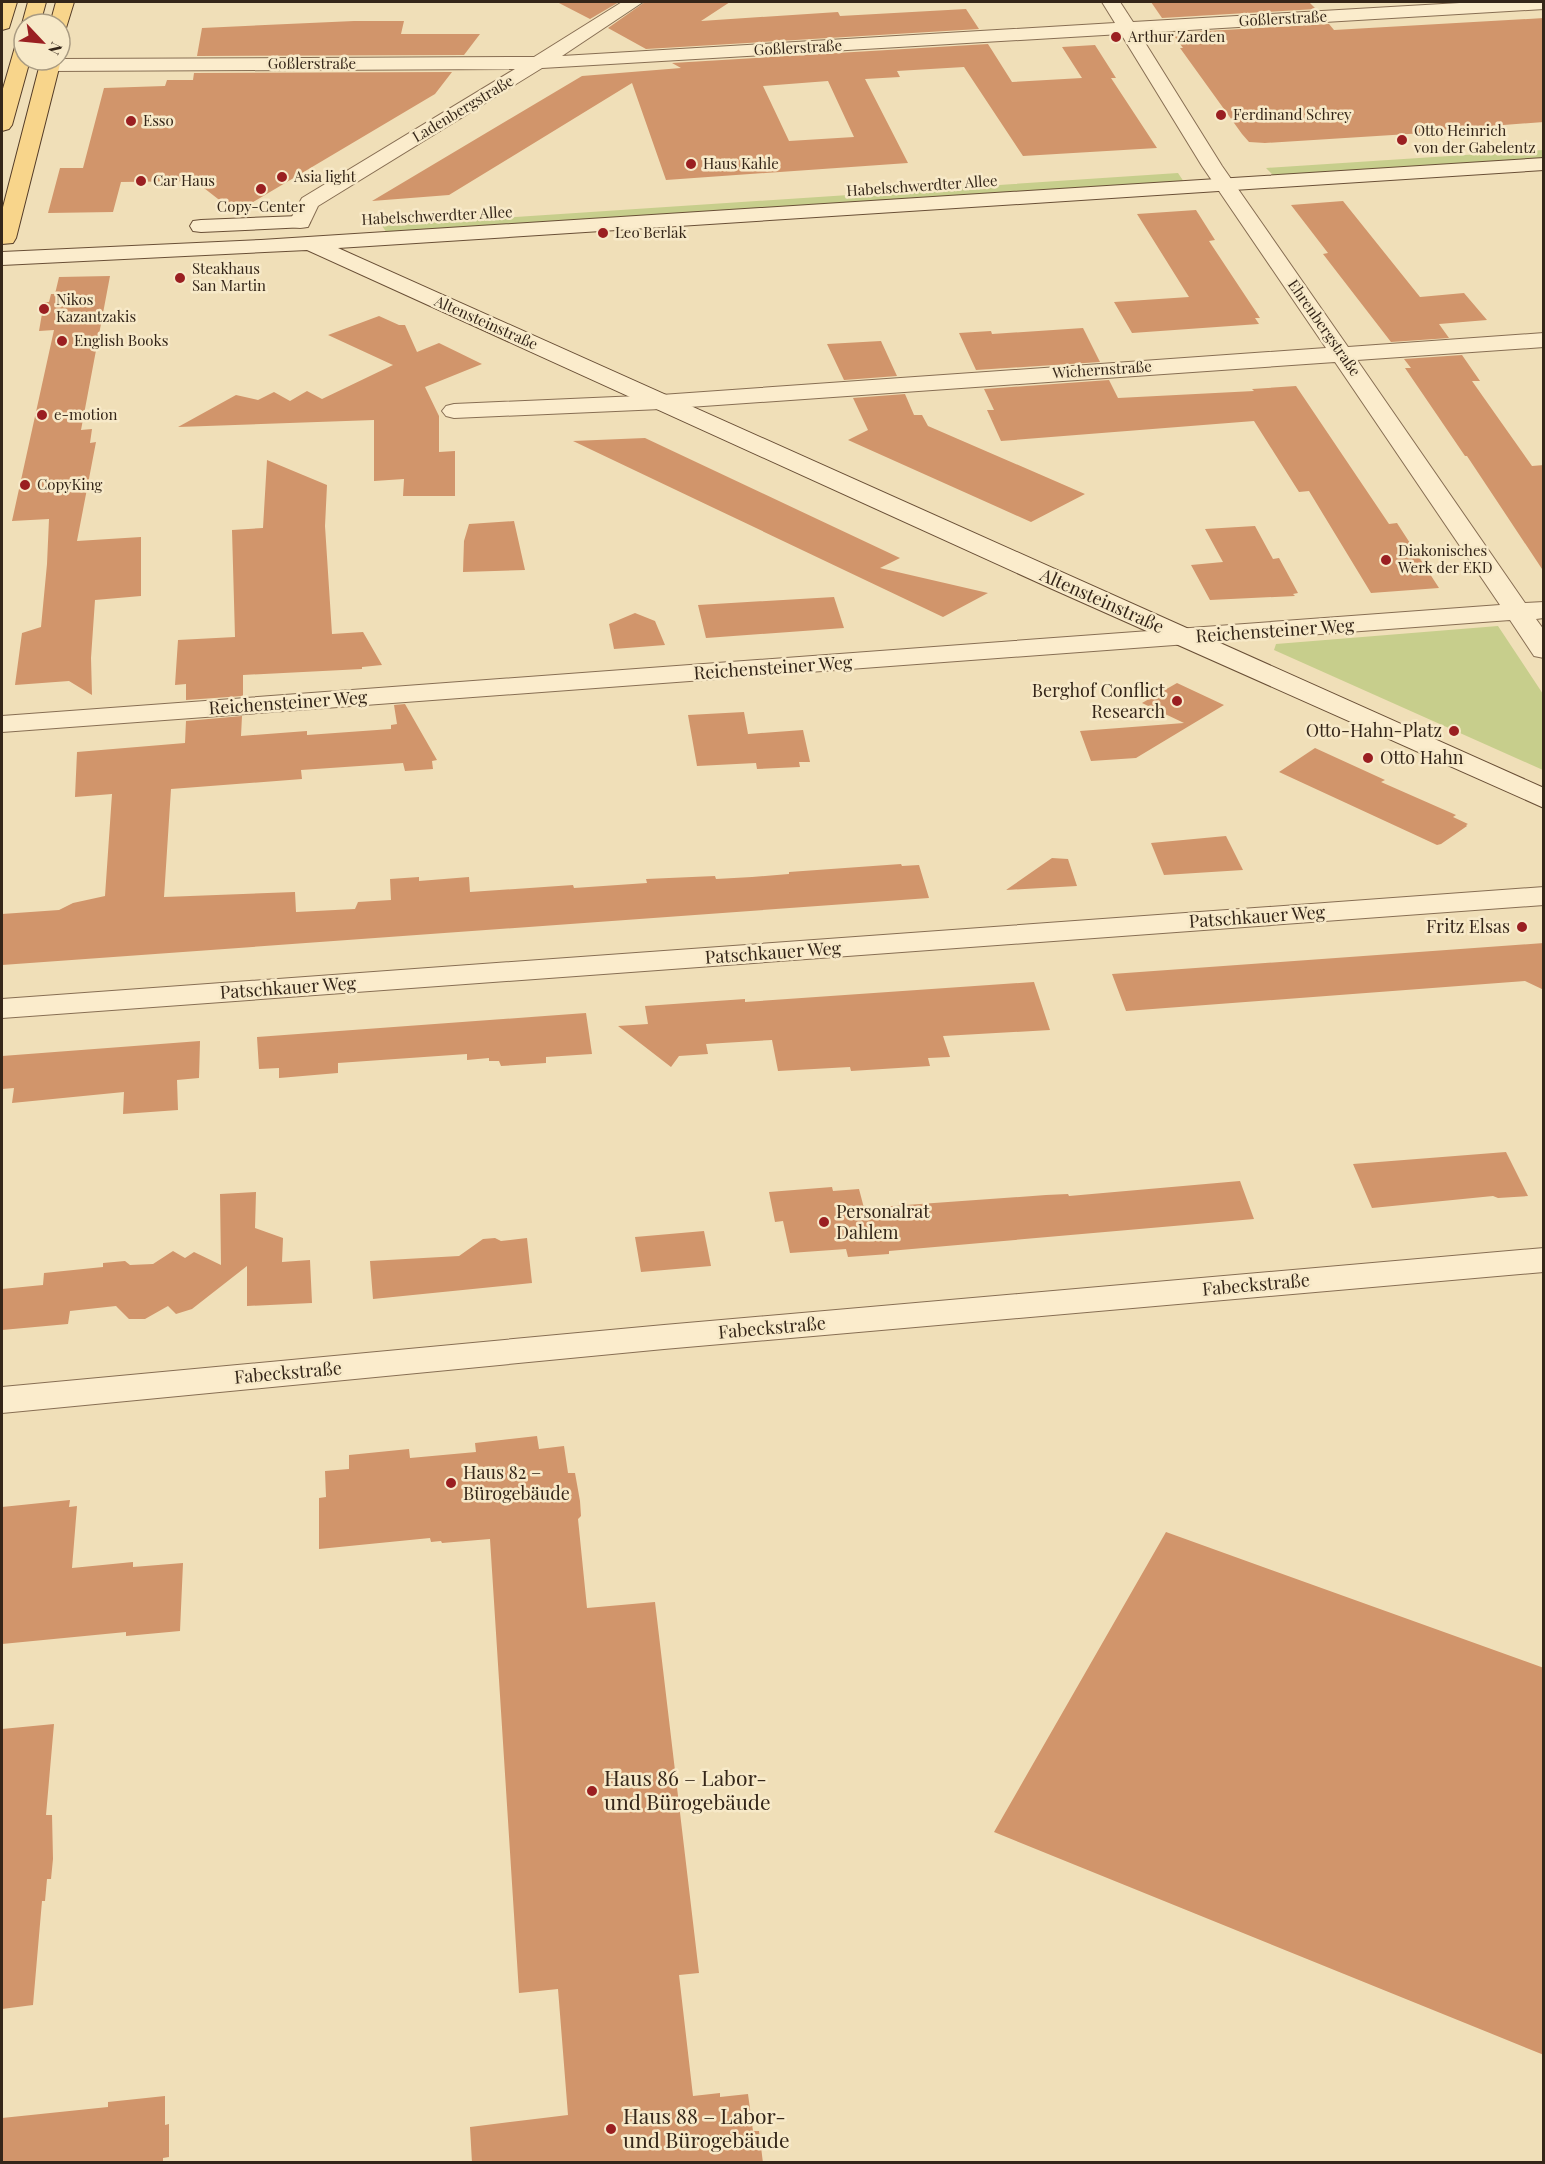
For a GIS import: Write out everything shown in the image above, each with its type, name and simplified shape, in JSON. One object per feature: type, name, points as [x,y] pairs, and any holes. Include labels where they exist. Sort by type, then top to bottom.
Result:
[{"type":"main road","points":[[2,24],[8,2]]},
{"type":"main road","points":[[2,125],[17,72]]},
{"type":"main road","points":[[2,247],[48,72]]},
{"type":"street","name":"Ladenbergstraße","points":[[300,222],[305,206],[309,202],[634,2]]},
{"type":"street","name":"Ehrenbergstraße","points":[[1111,2],[1219,175],[1544,650]]},
{"type":"street","name":"Goßlerstraße","points":[[72,62],[538,63],[1544,3]]},
{"type":"street","name":"Habelschwerdter Allee","points":[[2,247],[311,243],[1219,175],[1544,145]]},
{"type":"street","name":"Habelschwerdter Allee","points":[[185,227],[383,220],[1219,175],[1544,164]]},
{"type":"street","points":[[300,222],[311,243]]},
{"type":"street","points":[[2,247],[29,237]]},
{"type":"street","name":"Altensteinstraße","points":[[311,243],[1544,799]]},
{"type":"street","name":"Wichernstraße","points":[[661,402],[1544,340]]},
{"type":"street","name":"Altensteinstraße","points":[[454,411],[661,402]]},
{"type":"street","name":"Reichensteiner Weg","points":[[2,724],[1183,638],[1544,609]]},
{"type":"street","name":"Patschkauer Weg","points":[[2,1009],[1544,896]]},
{"type":"street","name":"Fabeckstraße","points":[[2,1400],[664,1337],[1544,1260]]},
{"type":"green space","points":[[1543,150],[1543,159],[1275,177],[1266,168]]},
{"type":"green space","points":[[1178,173],[1184,182],[387,233],[382,226]]},
{"type":"green space","points":[[1498,626],[1543,694],[1543,770],[1274,650],[1276,644]]},
{"type":"building","points":[[557,2],[619,2],[590,19]]},
{"type":"building","points":[[645,2],[730,2],[701,21],[838,12],[840,16],[966,9],[979,29],[646,49],[608,28]]},
{"type":"building","points":[[1151,2],[1309,2],[1316,9],[1162,18]]},
{"type":"building","points":[[1544,18],[1544,122],[1439,130],[1440,132],[1265,143],[1249,142],[1242,134],[1180,48],[1183,48],[1172,33],[1329,24],[1334,30]]},
{"type":"building","points":[[404,21],[401,34],[480,34],[464,55],[197,56],[202,28]]},
{"type":"building","points":[[988,44],[1012,82],[1082,78],[1062,47],[1095,45],[1116,78],[1111,78],[1157,148],[1023,156],[964,67],[897,71],[900,77],[865,79],[908,163],[666,180],[632,83],[449,195],[372,201],[582,76],[681,68],[672,63]],"holes":[[[828,81],[854,137],[789,141],[763,86]]]},
{"type":"building","points":[[452,72],[435,94],[248,205],[227,206],[195,181],[121,182],[113,212],[48,213],[60,168],[83,168],[104,88],[165,86],[167,80],[193,80],[194,73]]},
{"type":"building","points":[[1343,201],[1420,297],[1464,293],[1487,320],[1439,324],[1449,338],[1391,342],[1323,254],[1328,253],[1291,205]]},
{"type":"building","points":[[1196,210],[1215,240],[1209,241],[1260,318],[1255,318],[1259,324],[1132,333],[1114,302],[1189,297],[1137,214]]},
{"type":"building","points":[[110,276],[81,430],[92,429],[90,443],[96,442],[77,541],[141,537],[141,596],[95,600],[91,658],[92,695],[69,681],[15,685],[22,633],[41,627],[47,564],[49,519],[12,521],[54,330],[39,331],[44,302],[49,302],[51,294],[55,294],[59,277]]},
{"type":"building","points":[[379,316],[399,325],[405,325],[417,352],[439,343],[482,364],[425,387],[439,416],[439,452],[455,451],[455,496],[403,496],[404,479],[374,481],[374,420],[178,427],[236,395],[258,400],[274,392],[290,401],[307,391],[322,399],[393,365],[328,335]]},
{"type":"building","points":[[1083,328],[1100,362],[976,370],[959,333],[991,331],[992,334]]},
{"type":"building","points":[[881,341],[897,376],[844,380],[827,344]]},
{"type":"building","points":[[1462,355],[1480,381],[1472,381],[1532,466],[1544,465],[1544,572],[1405,368],[1411,368],[1404,359]]},
{"type":"building","points":[[1109,380],[1118,398],[1254,391],[1252,389],[1296,386],[1389,524],[1397,523],[1439,588],[1371,593],[1309,491],[1299,492],[1254,421],[1001,441],[987,410],[994,410],[984,389]]},
{"type":"building","points":[[905,394],[914,415],[922,415],[928,426],[1085,494],[1031,522],[848,440],[868,430],[853,398]]},
{"type":"building","points":[[645,438],[900,558],[880,568],[988,593],[943,617],[573,441]]},
{"type":"building","points":[[267,460],[327,485],[325,526],[332,634],[363,632],[382,665],[362,667],[362,669],[243,675],[243,696],[186,700],[186,684],[175,685],[178,640],[235,637],[232,530],[263,528]]},
{"type":"building","points":[[514,521],[525,570],[463,572],[464,541],[469,524]]},
{"type":"building","points":[[1255,526],[1273,559],[1279,558],[1298,593],[1293,594],[1295,596],[1210,600],[1191,565],[1223,562],[1205,529]]},
{"type":"building","points":[[834,597],[844,628],[706,638],[698,605]]},
{"type":"building","points":[[635,613],[655,621],[665,645],[614,649],[609,624]]},
{"type":"building","points":[[1177,683],[1224,705],[1136,758],[1091,761],[1080,731],[1184,723],[1142,703]]},
{"type":"building","points":[[405,704],[437,760],[432,761],[433,769],[405,771],[403,763],[301,770],[302,779],[171,789],[164,897],[295,892],[296,912],[355,909],[358,902],[391,900],[390,879],[419,877],[419,881],[469,877],[470,892],[647,883],[646,879],[752,877],[901,864],[902,866],[919,865],[929,898],[2,965],[2,914],[59,910],[73,903],[105,896],[112,794],[75,797],[77,752],[185,743],[186,721],[242,716],[241,736],[307,731],[307,735],[391,729],[391,725],[397,724],[394,705]]},
{"type":"building","points":[[744,712],[748,734],[803,730],[810,762],[799,762],[800,767],[757,769],[756,763],[697,766],[688,715]]},
{"type":"building","points":[[1315,748],[1385,780],[1381,782],[1456,815],[1453,817],[1468,824],[1467,826],[1437,845],[1279,772]]},
{"type":"building","points":[[1226,836],[1243,870],[1164,875],[1151,843]]},
{"type":"building","points":[[1052,858],[1068,859],[1077,886],[1006,890]]},
{"type":"building","points":[[1544,943],[1544,990],[1525,981],[1126,1011],[1112,974]]},
{"type":"building","points":[[1034,982],[1050,1030],[943,1036],[950,1057],[928,1058],[930,1066],[851,1071],[850,1067],[778,1071],[772,1040],[706,1044],[708,1054],[679,1056],[671,1067],[618,1026],[648,1024],[645,1006],[745,999],[745,1002]]},
{"type":"building","points":[[586,1013],[592,1054],[546,1057],[546,1063],[501,1066],[499,1061],[489,1061],[489,1058],[467,1060],[467,1054],[338,1063],[338,1073],[279,1078],[279,1068],[259,1069],[257,1037]]},
{"type":"building","points":[[200,1041],[199,1078],[177,1080],[178,1110],[123,1114],[124,1092],[12,1103],[14,1088],[2,1089],[2,1056]]},
{"type":"building","points":[[1506,1152],[1528,1196],[1498,1198],[1493,1196],[1372,1208],[1353,1164]]},
{"type":"building","points":[[1240,1181],[1254,1219],[889,1251],[889,1254],[848,1257],[846,1249],[790,1253],[783,1221],[775,1222],[769,1192],[832,1187],[833,1191],[859,1189],[864,1208],[1046,1195],[1068,1194],[1069,1196]]},
{"type":"building","points":[[256,1192],[255,1228],[283,1238],[282,1262],[310,1260],[312,1303],[247,1306],[247,1266],[192,1309],[176,1314],[168,1306],[145,1319],[129,1319],[116,1306],[70,1311],[68,1324],[2,1330],[2,1289],[43,1285],[44,1273],[103,1267],[103,1263],[125,1261],[130,1265],[153,1264],[173,1251],[185,1258],[194,1252],[221,1265],[220,1194]]},
{"type":"building","points":[[704,1231],[711,1266],[641,1272],[635,1237]]},
{"type":"building","points":[[495,1238],[501,1241],[527,1238],[532,1283],[373,1299],[370,1261],[459,1256],[483,1239]]},
{"type":"building","name":"Haus 86 – Labor- und Bürogebäude","points":[[537,1436],[539,1449],[564,1446],[568,1473],[575,1473],[580,1501],[581,1516],[578,1519],[587,1608],[655,1602],[699,1973],[679,1975],[693,2096],[720,2093],[720,2097],[748,2094],[753,2131],[759,2131],[763,2163],[472,2163],[470,2127],[568,2115],[558,1989],[519,1993],[490,1539],[442,1543],[441,1541],[431,1542],[430,1538],[319,1549],[319,1498],[326,1497],[325,1471],[349,1469],[349,1455],[409,1449],[410,1458],[476,1452],[475,1443]]},
{"type":"building","points":[[70,1500],[69,1507],[77,1506],[72,1568],[133,1562],[133,1567],[183,1563],[180,1631],[126,1636],[126,1632],[2,1644],[2,1507]]},
{"type":"building","points":[[1166,1532],[1544,1668],[1544,2055],[994,1832]]},
{"type":"building","points":[[54,1724],[46,1815],[52,1815],[53,1859],[51,1879],[47,1879],[45,1901],[42,1901],[33,2005],[2,2009],[2,1729]]},
{"type":"building","points":[[165,2096],[165,2125],[169,2124],[169,2157],[163,2158],[163,2163],[2,2163],[2,2118],[108,2107],[108,2102]]},
{"type":"place","name":"Arthur Zarden","points":[[1116,37]]},
{"type":"place","name":"Ferdinand Schrey","points":[[1221,115]]},
{"type":"place","name":"Esso","points":[[131,121]]},
{"type":"place","name":"Otto Heinrich von der Gabelentz","points":[[1402,140]]},
{"type":"place","name":"Haus Kahle","points":[[691,164]]},
{"type":"place","name":"Asia light","points":[[282,177]]},
{"type":"place","name":"Car Haus","points":[[141,181]]},
{"type":"place","name":"Copy-Center","points":[[261,189]]},
{"type":"place","name":"Leo Berlak","points":[[603,233]]},
{"type":"place","name":"Steakhaus San Martin","points":[[180,278]]},
{"type":"place","name":"Nikos Kazantzakis","points":[[44,309]]},
{"type":"place","name":"English Books","points":[[62,341]]},
{"type":"place","name":"e-motion","points":[[42,415]]},
{"type":"place","name":"CopyKing","points":[[25,485]]},
{"type":"place","name":"Diakonisches Werk der EKD","points":[[1386,560]]},
{"type":"place","name":"Berghof Conflict Research","points":[[1177,701]]},
{"type":"place","name":"Otto-Hahn-Platz","points":[[1454,731]]},
{"type":"place","name":"Otto Hahn","points":[[1368,758]]},
{"type":"place","name":"Fritz Elsas","points":[[1522,927]]},
{"type":"place","name":"Personalrat Dahlem","points":[[824,1222]]},
{"type":"place","name":"Haus 82 – Bürogebäude","points":[[451,1483]]},
{"type":"place","name":"Haus 86 – Labor- und Bürogebäude","points":[[592,1791]]},
{"type":"place","name":"Haus 88 – Labor- und Bürogebäude","points":[[611,2129]]}]
